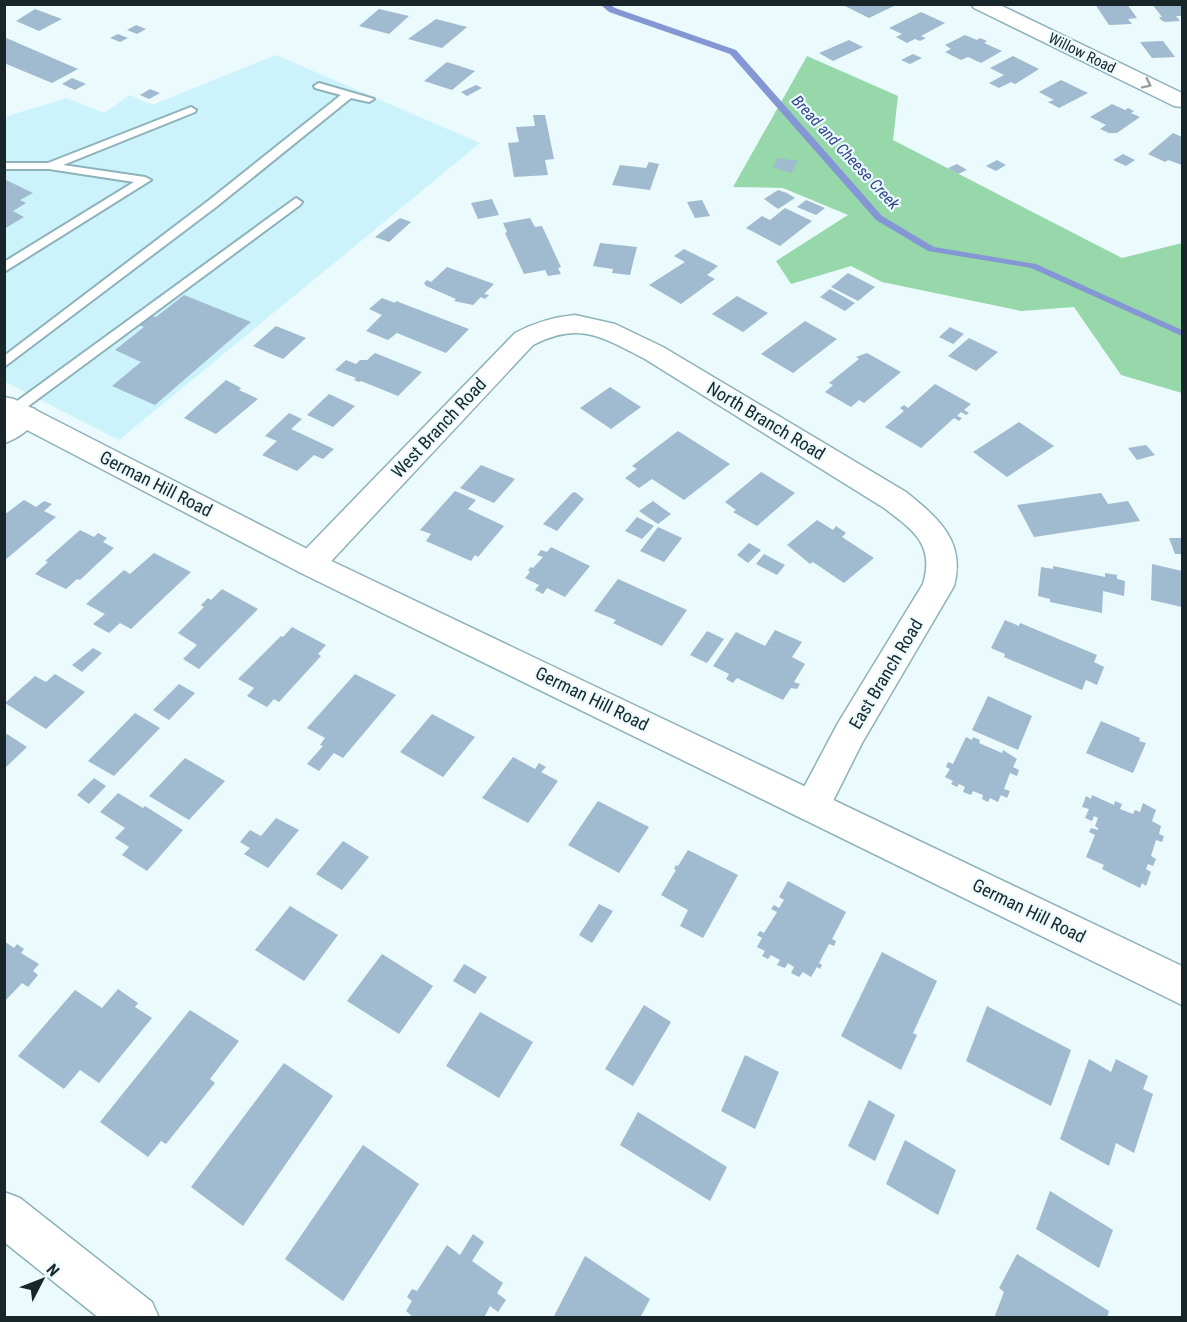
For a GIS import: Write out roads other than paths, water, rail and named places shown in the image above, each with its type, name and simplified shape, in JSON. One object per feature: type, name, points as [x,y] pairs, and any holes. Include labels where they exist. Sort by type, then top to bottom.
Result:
[{"type":"street","name":"Willow Road","points":[[981,4],[1182,101]]},
{"type":"street","name":"North Branch Road","points":[[584,323],[605,329],[654,353],[895,500],[924,523],[937,539]]},
{"type":"street","name":"West Branch Road","points":[[310,564],[524,339],[551,325],[584,323]]},
{"type":"street","name":"German Hill Road","points":[[12,416],[310,564],[1182,986]]},
{"type":"street","name":"East Branch Road","points":[[812,806],[850,733],[938,586],[945,570],[937,539]]},
{"type":"street","points":[[4,1214],[136,1317]]},
{"type":"lane","points":[[319,86],[369,99]]},
{"type":"lane","points":[[4,363],[202,212],[348,95]]},
{"type":"lane","points":[[49,165],[191,110]]},
{"type":"lane","points":[[4,166],[49,165],[145,180],[4,268]]},
{"type":"lane","points":[[12,416],[296,202]]},
{"type":"waterway","name":"Bread and Cheese Creek","points":[[603,4],[612,10],[733,52],[879,218],[931,249],[1033,266],[1182,333]]}]
